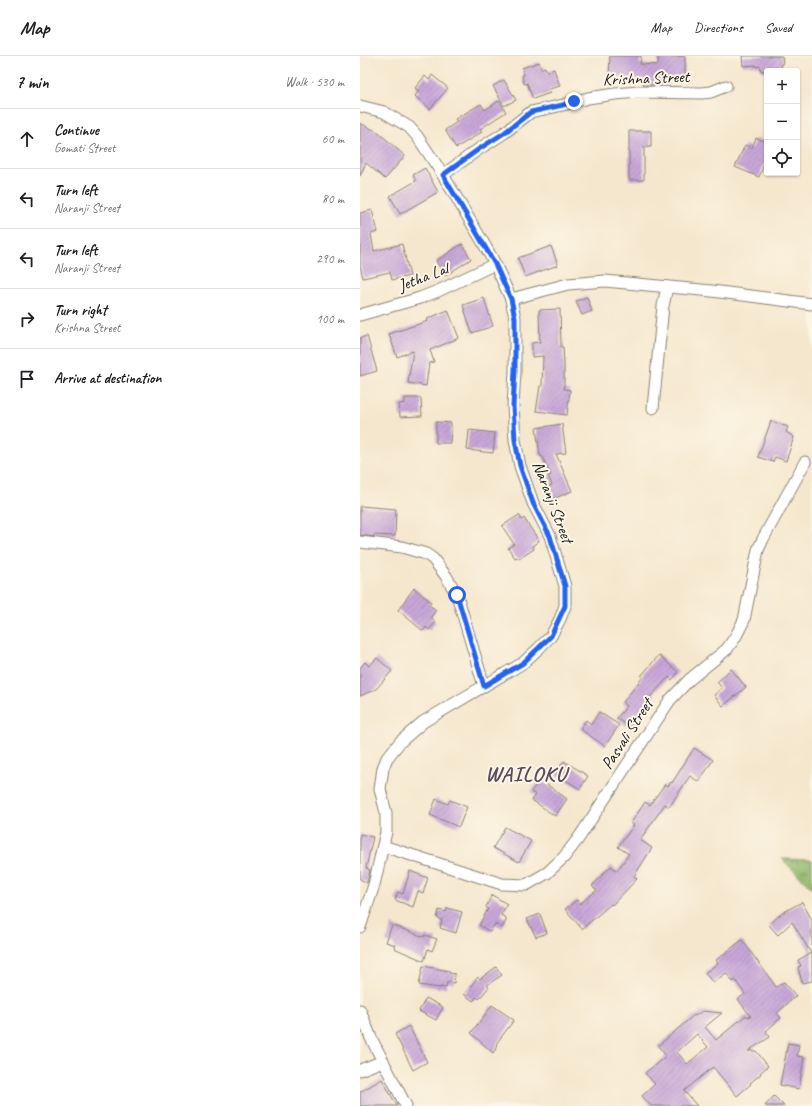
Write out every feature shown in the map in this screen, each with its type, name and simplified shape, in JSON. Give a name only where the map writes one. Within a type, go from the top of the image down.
[{"type":"street","name":"Krishna Street","points":[[443,175],[504,133],[531,112],[588,98],[615,94],[639,92],[702,93],[711,92],[726,86]]},
{"type":"street","name":"Naranji Street","points":[[360,106],[384,112],[409,127],[417,136],[443,175],[495,264],[511,299],[515,318],[515,371],[513,406],[515,440],[520,466],[533,503],[550,536],[565,586],[565,606],[551,636],[547,640],[523,663],[423,722],[400,742],[388,758],[383,768],[380,789],[386,813],[386,832],[374,885],[360,927]]},
{"type":"street","name":"Jetha Lal","points":[[360,315],[420,298],[495,264]]},
{"type":"street","points":[[511,299],[568,284],[605,281],[812,304]]},
{"type":"street","points":[[653,408],[663,306],[667,287]]},
{"type":"street","name":"Pasvali Street","points":[[383,846],[502,884],[526,885],[547,873],[564,858],[578,840],[670,700],[689,680],[727,649],[736,636],[744,620],[758,550],[805,462]]},
{"type":"street","points":[[360,542],[402,547],[426,554],[433,559],[446,576],[457,595],[484,686]]},
{"type":"street","points":[[360,1010],[371,1038],[406,1106]]},
{"type":"street","points":[[360,1070],[383,1061]]},
{"type":"green space","points":[[782,859],[812,860],[812,888]]},
{"type":"building","points":[[610,56],[641,56],[640,64],[658,65],[658,56],[685,56],[685,78],[661,78],[661,85],[643,85],[644,79],[609,77]]},
{"type":"building","points":[[742,56],[782,56],[783,64],[781,64],[782,68],[764,68],[764,71],[761,71],[760,66],[743,66]]},
{"type":"building","points":[[539,62],[541,69],[545,67],[547,72],[554,69],[560,86],[549,89],[550,93],[533,99],[527,83],[524,84],[522,68]]},
{"type":"building","points":[[432,75],[448,88],[430,109],[415,96],[419,91],[415,88],[425,76],[429,80]]},
{"type":"building","points":[[504,80],[516,100],[504,106],[493,86]]},
{"type":"building","points":[[499,101],[506,112],[480,129],[482,132],[456,148],[445,130],[457,122],[455,119],[481,104],[485,110]]},
{"type":"building","points":[[360,123],[380,133],[405,156],[385,179],[366,163],[360,176]]},
{"type":"building","points":[[629,131],[651,131],[651,147],[644,147],[644,180],[629,180]]},
{"type":"building","points":[[756,138],[764,141],[764,164],[759,177],[735,167],[745,145],[752,148]]},
{"type":"building","points":[[425,168],[438,192],[400,214],[390,196],[416,181],[413,175]]},
{"type":"building","points":[[372,210],[378,232],[371,234],[374,251],[402,244],[410,276],[392,280],[390,272],[363,278],[360,266],[360,213]]},
{"type":"building","points":[[462,244],[471,259],[445,276],[436,261]]},
{"type":"building","points":[[551,246],[558,265],[525,277],[518,258]]},
{"type":"building","points":[[587,297],[592,311],[582,315],[576,301]]},
{"type":"building","points":[[484,298],[493,326],[472,333],[463,305]]},
{"type":"building","points":[[560,309],[561,347],[563,347],[564,364],[564,389],[570,390],[567,415],[536,411],[540,386],[542,386],[543,356],[532,357],[532,343],[540,342],[539,310]]},
{"type":"building","points":[[448,310],[459,338],[430,350],[434,362],[429,363],[426,386],[408,383],[413,351],[397,357],[389,334],[428,321],[427,319]]},
{"type":"building","points":[[367,336],[377,371],[360,376],[360,338]]},
{"type":"building","points":[[405,398],[421,398],[422,416],[400,417],[399,404],[405,403]]},
{"type":"building","points":[[771,421],[788,427],[786,432],[794,437],[786,461],[775,457],[773,462],[758,457]]},
{"type":"building","points":[[436,422],[451,423],[450,443],[436,443]]},
{"type":"building","points":[[562,424],[566,453],[556,454],[572,491],[553,499],[547,487],[552,485],[548,476],[551,475],[542,456],[540,456],[536,428]]},
{"type":"building","points":[[469,430],[495,433],[493,453],[467,450]]},
{"type":"building","points":[[360,506],[396,509],[395,536],[374,535],[374,537],[360,535]]},
{"type":"building","points":[[519,515],[522,520],[524,518],[539,541],[532,546],[534,549],[519,559],[517,557],[515,558],[508,548],[514,544],[502,526]]},
{"type":"building","points":[[414,588],[431,602],[429,605],[436,610],[431,617],[436,622],[429,630],[426,627],[423,631],[398,610]]},
{"type":"building","points":[[659,655],[678,672],[672,680],[669,677],[650,697],[652,699],[629,728],[617,718],[627,706],[623,702],[643,677],[641,676]]},
{"type":"building","points":[[377,658],[392,671],[376,689],[360,696],[360,668],[365,662],[369,666]]},
{"type":"building","points":[[731,669],[746,687],[723,706],[714,695],[722,688],[717,682]]},
{"type":"building","points":[[599,712],[619,725],[605,746],[580,729],[586,720],[591,724]]},
{"type":"building","points":[[694,748],[713,760],[699,782],[690,776],[669,807],[665,804],[640,840],[652,848],[634,876],[637,879],[612,905],[611,904],[582,929],[565,909],[577,900],[580,904],[597,890],[592,886],[611,866],[617,871],[629,854],[618,847],[634,825],[631,823],[645,802],[650,805],[665,784],[668,786],[671,782],[672,783]]},
{"type":"building","points":[[564,761],[588,776],[580,789],[556,774]]},
{"type":"building","points":[[539,781],[542,781],[567,799],[555,816],[532,800],[536,795],[531,792]]},
{"type":"building","points":[[436,799],[448,804],[450,800],[467,807],[459,827],[430,815]]},
{"type":"building","points":[[505,827],[531,841],[519,862],[493,848]]},
{"type":"building","points":[[360,834],[373,837],[366,868],[370,870],[367,883],[360,879]]},
{"type":"building","points":[[410,871],[428,878],[423,893],[418,891],[413,907],[395,900],[398,892],[403,894]]},
{"type":"building","points":[[492,895],[507,904],[501,915],[506,918],[502,928],[495,924],[490,932],[479,925],[488,909],[486,907]]},
{"type":"building","points":[[802,902],[812,920],[812,981],[802,983],[798,967],[801,966],[798,960],[811,953],[792,922],[778,935],[769,925],[782,913]]},
{"type":"building","points":[[447,908],[462,912],[456,933],[440,928],[442,920],[437,918],[439,910],[446,912]]},
{"type":"building","points":[[540,914],[547,933],[536,937],[527,919]]},
{"type":"building","points":[[392,925],[424,937],[425,935],[437,939],[432,951],[428,949],[424,961],[394,948],[395,945],[386,942]]},
{"type":"building","points":[[742,940],[776,987],[784,982],[796,996],[777,1013],[781,1018],[766,1031],[770,1037],[748,1051],[756,1051],[768,1066],[737,1096],[713,1067],[684,1091],[697,1106],[651,1106],[642,1096],[655,1084],[645,1073],[666,1056],[658,1046],[694,1015],[695,1016],[702,1011],[722,1013],[705,1027],[716,1040],[745,1016],[751,1017],[738,999],[745,994],[735,980],[733,982],[726,973],[713,983],[705,973],[718,963],[716,960]],"holes":[[[697,1034],[708,1047],[687,1064],[677,1052]]]},
{"type":"building","points":[[423,966],[449,971],[449,973],[455,974],[454,983],[447,982],[446,988],[419,985]]},
{"type":"building","points":[[496,967],[502,975],[487,985],[489,987],[479,999],[477,997],[473,1001],[464,994],[478,977],[480,979]]},
{"type":"building","points":[[426,998],[443,1007],[436,1020],[419,1011]]},
{"type":"building","points":[[492,1005],[514,1020],[496,1044],[498,1046],[493,1053],[471,1033]]},
{"type":"building","points":[[409,1026],[427,1062],[413,1070],[395,1034]]},
{"type":"building","points":[[788,1043],[799,1045],[797,1056],[804,1057],[799,1089],[780,1085]]},
{"type":"building","points":[[382,1079],[397,1106],[360,1106],[360,1092]]},
{"type":"building","points":[[774,1096],[784,1106],[765,1106]]},
{"type":"district","name":"WAILOKU","points":[[526,774]]},
{"type":"route","points":[[457,595],[484,686],[523,663],[539,648],[551,636],[565,606],[565,586],[563,578],[550,536],[533,503],[520,466],[515,440],[513,406],[515,371],[515,318],[511,299],[495,264],[443,175],[504,133],[531,112],[574,101]]}]
